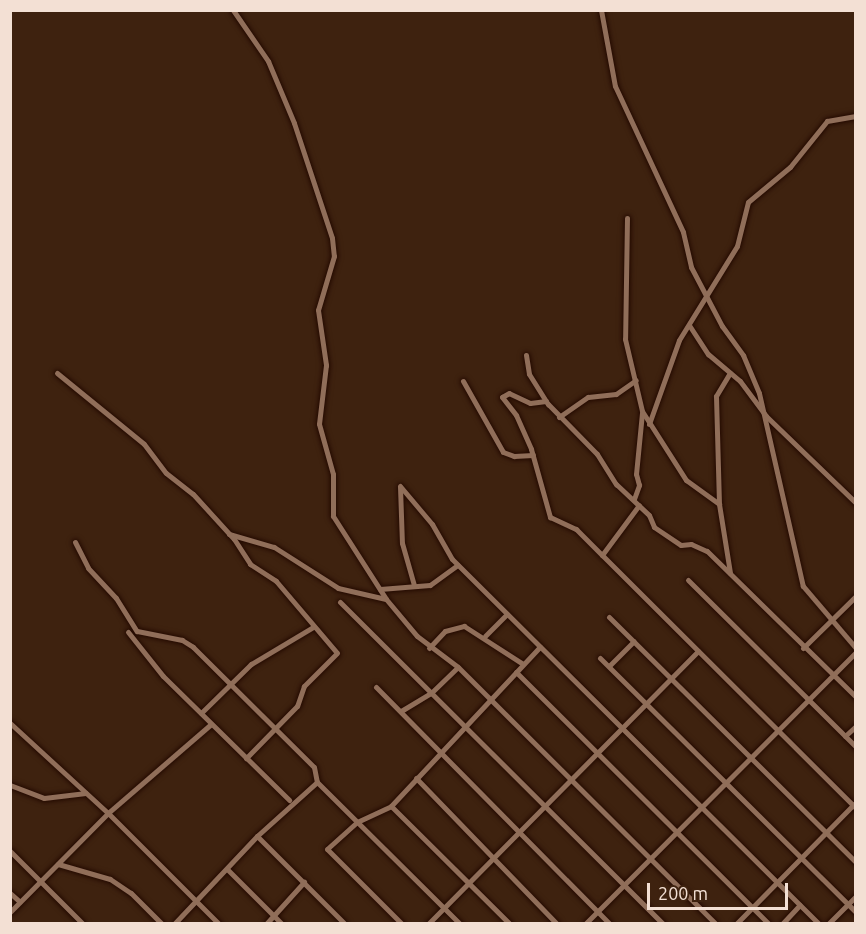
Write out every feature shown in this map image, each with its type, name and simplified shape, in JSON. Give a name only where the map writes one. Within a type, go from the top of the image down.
[{"type":"street","points":[[233,10],[268,61],[294,123],[332,238],[334,256],[318,302],[326,365],[320,429],[333,474],[333,516],[386,598],[429,648],[458,668],[716,924]]},
{"type":"street","points":[[585,924],[833,675],[855,650],[810,597],[801,579],[766,416],[743,355],[722,326],[708,294],[691,267],[679,223],[615,86],[601,10]]},
{"type":"street","points":[[650,424],[679,340],[737,246],[748,202],[790,167],[827,122],[855,116]]},
{"type":"street","points":[[627,218],[625,339],[642,411],[636,474],[639,485],[634,499]]},
{"type":"street","points":[[689,325],[708,354],[730,373],[766,416],[855,503]]},
{"type":"street","points":[[526,355],[529,374],[546,401],[597,454],[616,484],[634,499],[660,533],[681,545],[691,544],[707,551],[855,697]]},
{"type":"street","points":[[57,373],[144,444],[166,473],[193,494],[229,534],[250,564],[276,581],[312,627],[337,653],[304,686],[297,706],[246,758]]},
{"type":"street","points":[[730,373],[716,396],[719,504],[730,573]]},
{"type":"street","points":[[559,417],[588,396],[616,394],[636,380]]},
{"type":"street","points":[[463,381],[480,406],[484,425],[500,448],[514,456],[533,455]]},
{"type":"street","points":[[546,401],[530,403],[509,393],[502,397],[516,415],[533,455],[550,517],[576,529],[855,805],[736,924]]},
{"type":"street","points":[[642,411],[686,480],[719,504]]},
{"type":"street","points":[[414,585],[402,543],[400,486],[432,524],[458,565],[819,924]]},
{"type":"street","points":[[602,555],[639,505]]},
{"type":"street","points":[[229,534],[274,547],[338,588],[386,598]]},
{"type":"street","points":[[75,542],[88,568],[116,598],[137,631],[182,640],[315,767],[317,782],[460,924]]},
{"type":"street","points":[[380,589],[439,582],[458,565]]},
{"type":"street","points":[[688,580],[855,747]]},
{"type":"street","points":[[803,648],[855,596]]},
{"type":"street","points":[[340,602],[663,924]]},
{"type":"street","points":[[485,636],[507,614]]},
{"type":"street","points":[[609,617],[855,862]]},
{"type":"street","points":[[429,648],[445,631],[458,626],[485,636],[523,664]]},
{"type":"street","points":[[201,714],[251,664],[312,627]]},
{"type":"street","points":[[128,632],[163,676],[289,800]]},
{"type":"street","points":[[609,666],[634,641]]},
{"type":"street","points":[[402,924],[327,849],[357,822],[391,806],[540,647]]},
{"type":"street","points":[[428,924],[698,651]]},
{"type":"street","points":[[600,658],[855,912]]},
{"type":"street","points":[[401,711],[431,693],[458,668]]},
{"type":"street","points":[[516,672],[769,924]]},
{"type":"street","points":[[376,687],[520,830],[610,924]]},
{"type":"street","points":[[10,723],[108,813],[219,924]]},
{"type":"street","points":[[10,912],[108,813],[211,724]]},
{"type":"street","points":[[845,736],[855,726]]},
{"type":"street","points":[[416,778],[495,856],[557,924]]},
{"type":"street","points":[[174,924],[228,870],[257,836],[317,782]]},
{"type":"street","points":[[10,784],[44,798],[87,793]]},
{"type":"street","points":[[391,806],[510,924]]},
{"type":"street","points":[[257,836],[345,924]]},
{"type":"street","points":[[10,851],[83,924]]},
{"type":"street","points":[[58,864],[110,879],[130,893],[162,924]]},
{"type":"street","points":[[228,870],[282,924]]},
{"type":"street","points":[[266,924],[304,882]]},
{"type":"street","points":[[10,893],[20,902]]},
{"type":"street","points":[[828,924],[855,896]]},
{"type":"street","points":[[782,924],[800,905]]}]
